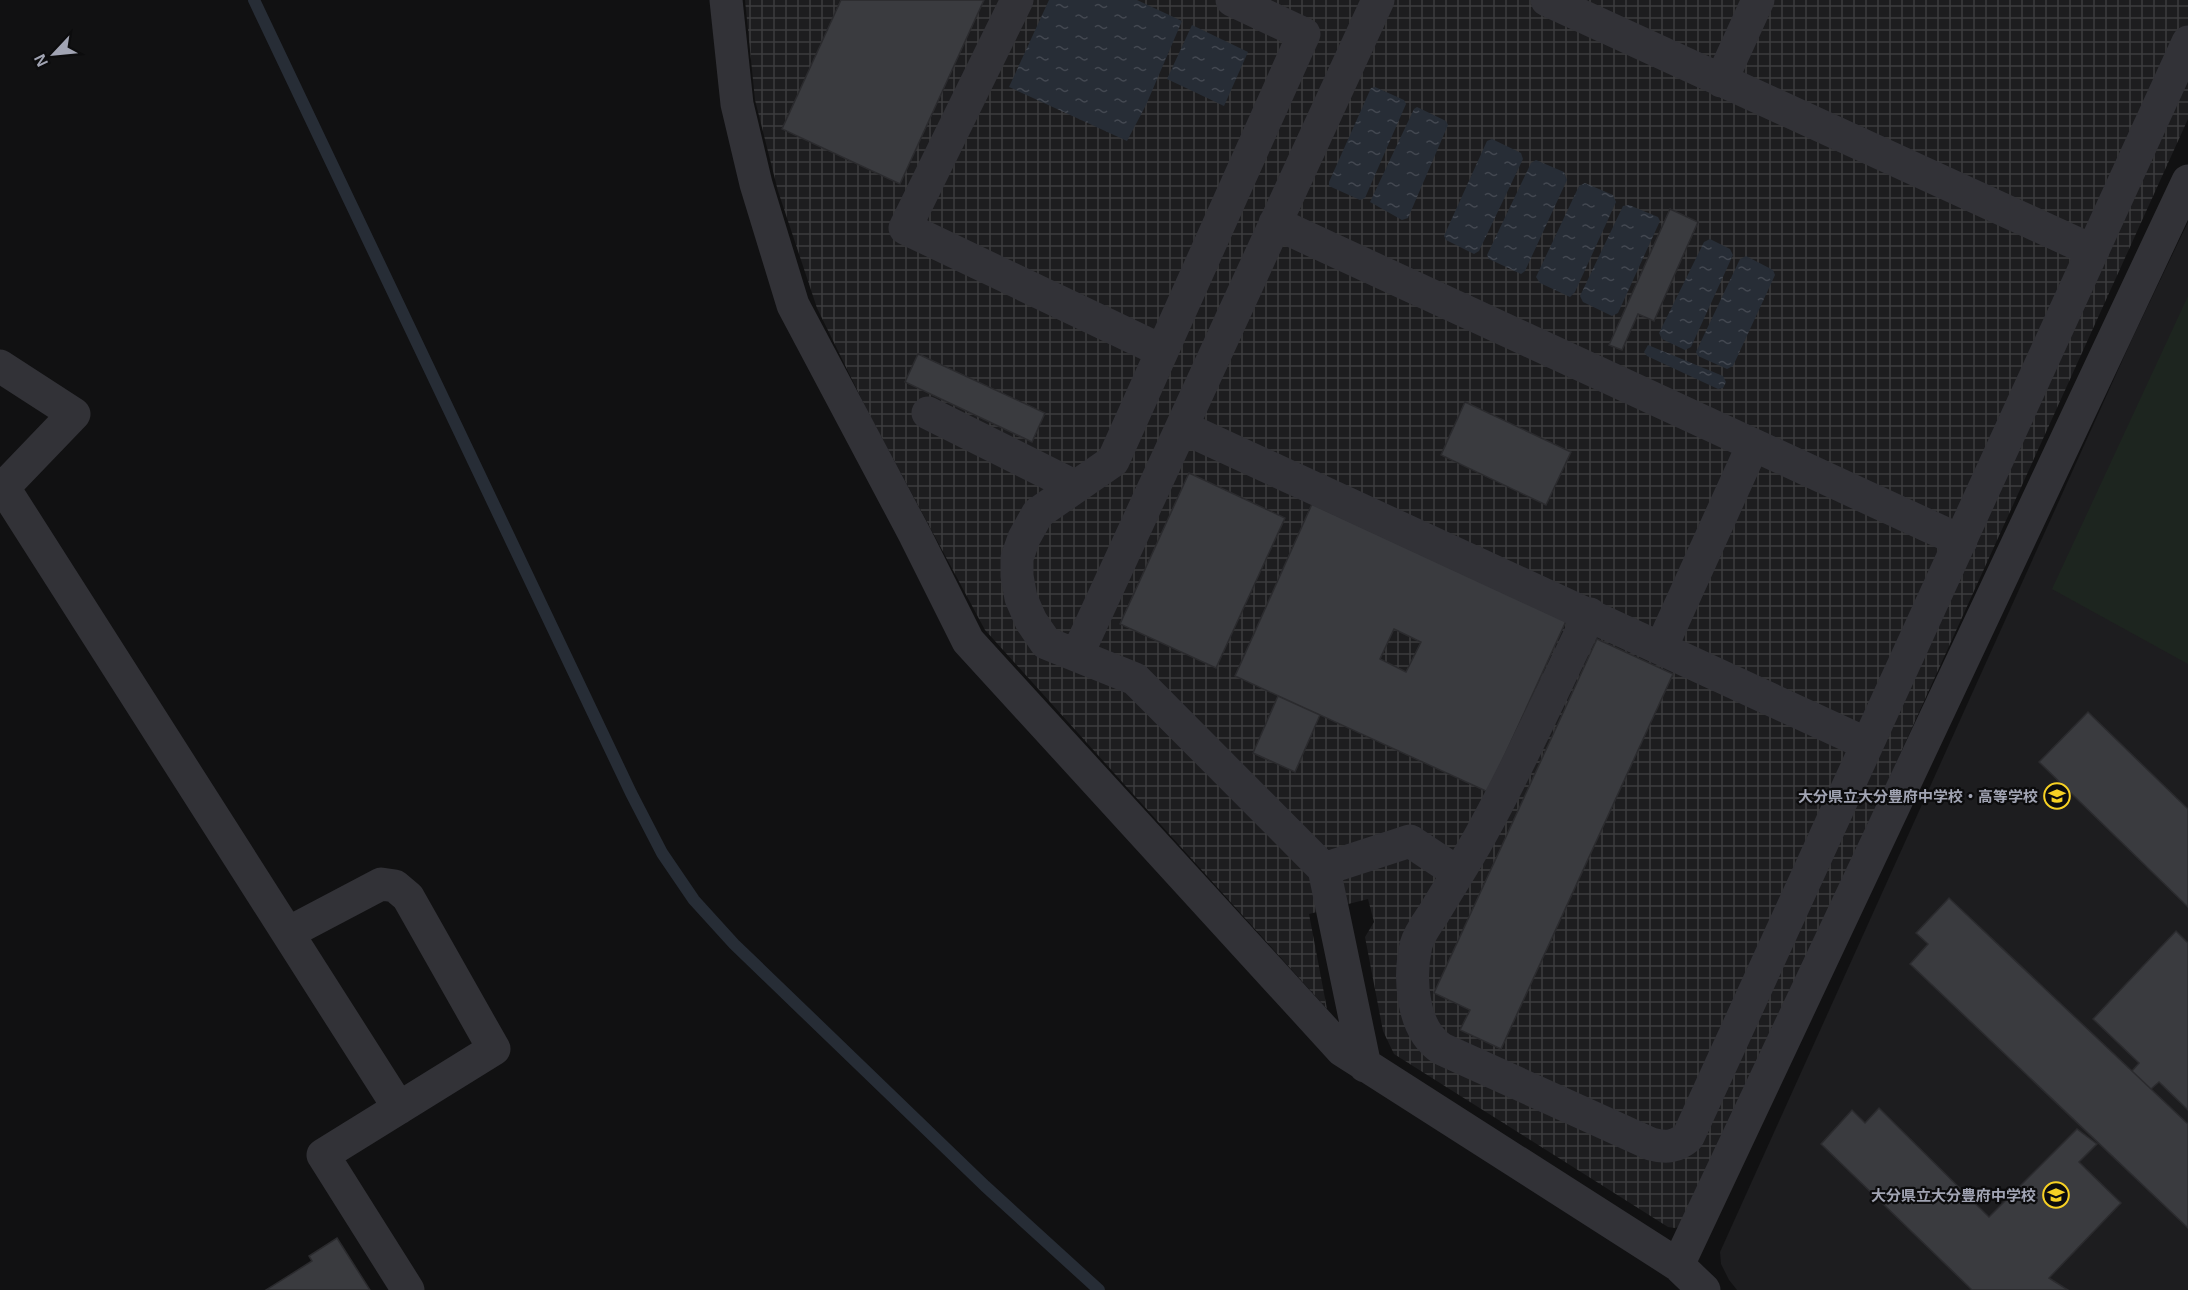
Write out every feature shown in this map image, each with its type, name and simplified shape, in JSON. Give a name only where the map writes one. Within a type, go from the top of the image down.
[{"type":"street","points":[[726,0],[737,104],[756,184],[794,305],[969,641],[1342,1050],[1678,1265],[1704,1290]]},
{"type":"street","points":[[1017,0],[905,228],[1162,351]]},
{"type":"street","points":[[1232,0],[1304,34],[1113,461],[1038,513],[1024,538],[1017,558],[1017,576],[1021,598],[1031,621],[1046,643],[1135,679],[1324,869],[1365,1066]]},
{"type":"street","points":[[1077,656],[1378,0]]},
{"type":"street","points":[[1548,0],[2093,251]]},
{"type":"street","points":[[1721,81],[1758,0]]},
{"type":"street","points":[[1590,614],[1485,827],[1416,942],[1413,968],[1414,989],[1421,1022],[1434,1044],[1651,1144],[1672,1147],[1688,1137],[2188,42]]},
{"type":"street","points":[[1678,1265],[2188,181]]},
{"type":"street","points":[[1275,223],[1961,541]]},
{"type":"street","points":[[0,366],[74,414],[2,489],[399,1108]]},
{"type":"street","points":[[928,413],[1074,486]]},
{"type":"street","points":[[1182,427],[1867,744]]},
{"type":"street","points":[[1661,648],[1753,445]]},
{"type":"street","points":[[1324,869],[1410,841],[1458,873]]},
{"type":"street","points":[[288,933],[381,884],[395,886],[408,897],[494,1049],[323,1155],[408,1290]]},
{"type":"shaded area","points":[[745,0],[2188,0],[2188,119],[1775,1030],[1681,1226],[1668,1227],[1394,1054],[1383,1031],[1365,937],[1374,922],[1368,899],[1309,914],[1327,1009],[985,630],[867,410],[817,308],[778,191],[755,100]]},
{"type":"shaded area","name":"大分県立大分豊府中学校・高等学校","points":[[2188,222],[2188,1290],[1737,1290],[1721,1264],[1720,1252],[2132,339]]},
{"type":"shaded area","points":[[2188,296],[2188,664],[2052,589]]},
{"type":"water","points":[[1049,0],[1137,0],[1182,21],[1146,105],[1127,141],[1009,87]]},
{"type":"water","points":[[1192,25],[1248,52],[1224,106],[1167,79]]},
{"type":"water","points":[[1375,87],[1404,100],[1406,104],[1365,198],[1360,200],[1329,186],[1329,182],[1371,88]]},
{"type":"water","points":[[1417,107],[1446,121],[1448,125],[1408,218],[1402,220],[1370,202],[1414,109]]},
{"type":"water","points":[[1492,139],[1521,153],[1523,159],[1479,251],[1474,254],[1446,240],[1444,236],[1487,141]]},
{"type":"water","points":[[1536,160],[1564,172],[1567,180],[1525,271],[1521,274],[1489,259],[1487,255],[1531,163]]},
{"type":"water","points":[[1585,183],[1613,195],[1616,202],[1575,292],[1570,297],[1540,283],[1536,277],[1579,186]]},
{"type":"water","points":[[1629,205],[1658,217],[1660,221],[1618,313],[1612,316],[1583,302],[1580,296],[1623,206]]},
{"type":"water","points":[[1710,239],[1730,249],[1733,255],[1691,347],[1685,350],[1662,339],[1659,333],[1704,242]]},
{"type":"water","points":[[1746,256],[1773,270],[1775,275],[1733,366],[1727,369],[1698,356],[1696,352],[1740,259]]},
{"type":"water","points":[[1648,345],[1723,376],[1726,382],[1723,388],[1718,389],[1647,356],[1644,352]]},
{"type":"building","points":[[841,0],[984,0],[900,184],[782,129]]},
{"type":"building","points":[[1670,209],[1698,222],[1654,321],[1638,314],[1622,350],[1609,345]]},
{"type":"building","points":[[918,354],[1045,413],[1032,442],[905,382]]},
{"type":"building","points":[[1465,402],[1571,452],[1546,505],[1441,455]]},
{"type":"building","points":[[1189,473],[1285,518],[1216,668],[1120,624]]},
{"type":"building","points":[[1312,504],[1566,621],[1488,792],[1235,676]],"holes":[[[1394,629],[1421,642],[1406,672],[1380,659]]]},
{"type":"building","points":[[1597,639],[1673,674],[1501,1049],[1460,1030],[1470,1010],[1434,993]]},
{"type":"building","points":[[1278,696],[1320,715],[1295,772],[1253,753]]},
{"type":"building","points":[[2088,712],[2188,809],[2188,907],[2039,762]]},
{"type":"building","points":[[1949,898],[2188,1124],[2188,1228],[1910,964],[1928,944],[1916,933]]},
{"type":"building","points":[[2176,931],[2188,943],[2188,1110],[2159,1082],[2151,1089],[2132,1071],[2139,1063],[2093,1019]]},
{"type":"building","points":[[1879,1108],[1989,1217],[2077,1129],[2097,1144],[2079,1162],[2121,1203],[2049,1278],[2068,1290],[1972,1290],[1821,1144],[1852,1110],[1865,1123]]},
{"type":"building","points":[[337,1238],[370,1290],[266,1290],[312,1261],[309,1256]]},
{"type":"waterway","points":[[254,0],[631,793],[662,853],[694,900],[734,944],[985,1186],[1099,1290]]},
{"type":"place","name":"大分県立大分豊府中学校・高等学校","points":[[2057,796]]},
{"type":"place","name":"大分県立大分豊府中学校","points":[[2056,1195]]}]
